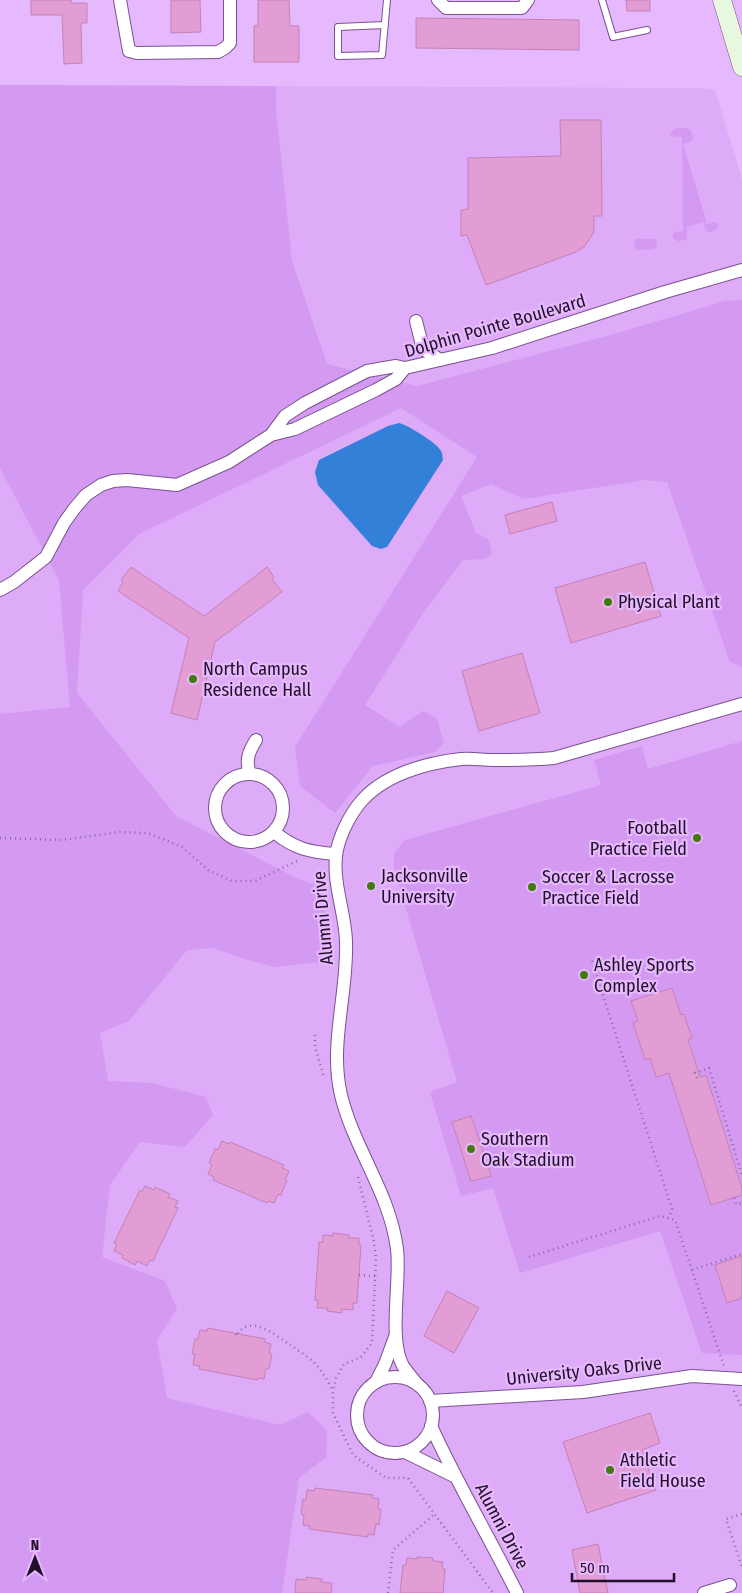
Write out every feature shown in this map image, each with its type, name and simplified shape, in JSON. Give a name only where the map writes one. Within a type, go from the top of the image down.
[{"type":"main road","points":[[722,0],[742,68]]},
{"type":"street","points":[[120,0],[129,50],[137,53],[218,52],[230,43],[230,0]]},
{"type":"street","points":[[438,0],[446,8],[522,8],[528,0]]},
{"type":"street","name":"Dolphin Pointe Boulevard","points":[[0,590],[14,582],[46,557],[64,522],[74,509],[86,495],[102,485],[112,481],[127,480],[176,485],[229,462],[271,435],[295,429],[376,390],[396,379],[405,368],[492,348],[656,295],[742,270]]},
{"type":"street","points":[[416,321],[422,349],[440,360]]},
{"type":"street","points":[[271,435],[285,416],[305,403],[367,370],[396,366],[405,368]]},
{"type":"street","name":"Alumni Drive","points":[[418,1385],[402,1364],[395,1337],[397,1249],[392,1225],[378,1184],[356,1137],[341,1094],[337,1047],[346,974],[346,940],[335,876],[336,854],[349,818],[371,791],[403,772],[461,759],[528,760],[554,758],[742,704]]},
{"type":"street","points":[[250,774],[247,766],[248,756],[256,740]]},
{"type":"street","points":[[250,774],[261,776],[271,782],[280,796],[283,812],[280,823],[274,832],[265,839],[254,842],[242,842],[227,835],[216,821],[215,799],[220,788],[228,780],[239,775],[250,774]]},
{"type":"street","points":[[274,832],[286,842],[302,850],[336,854]]},
{"type":"street","name":"Alumni Drive","points":[[376,1382],[395,1337]]},
{"type":"street","name":"University Oaks Drive","points":[[430,1401],[583,1392],[692,1376],[742,1379]]},
{"type":"street","points":[[398,1377],[418,1385],[430,1401],[433,1414],[426,1438],[418,1446],[405,1452],[393,1453],[381,1450],[370,1444],[360,1430],[357,1412],[360,1400],[366,1390],[376,1382],[387,1378],[398,1377]]},
{"type":"street","name":"Alumni Drive","points":[[431,1426],[454,1476],[480,1521],[517,1593]]},
{"type":"street","name":"Alumni Drive","points":[[405,1452],[454,1476]]},
{"type":"street","points":[[704,1593],[730,1586]]},
{"type":"lane","points":[[385,25],[338,27],[338,56],[382,55],[385,25],[387,0]]},
{"type":"lane","points":[[602,0],[612,37],[647,30]]},
{"type":"path","points":[[0,838],[61,840],[120,832],[148,834],[182,847],[208,870],[232,881],[255,881],[298,860],[302,850]]},
{"type":"path","points":[[592,961],[672,1209],[669,1218]]},
{"type":"path","points":[[315,1035],[315,1047],[326,1082]]},
{"type":"path","points":[[697,1078],[695,1073],[709,1068],[742,1175]]},
{"type":"path","points":[[357,1171],[376,1258],[372,1344],[361,1357],[344,1364],[336,1378],[333,1413],[353,1455],[386,1478],[408,1478],[493,1593]]},
{"type":"path","points":[[734,1198],[736,1204],[742,1203]]},
{"type":"path","points":[[529,1257],[660,1216],[675,1220],[728,1378],[742,1408]]},
{"type":"path","points":[[692,1270],[742,1254]]},
{"type":"path","points":[[359,1275],[376,1276]]},
{"type":"path","points":[[236,1334],[236,1336],[246,1326],[269,1330],[311,1360],[334,1391]]},
{"type":"path","points":[[388,1593],[393,1550],[435,1514]]},
{"type":"path","points":[[742,1514],[726,1519],[742,1567]]},
{"type":"shaded area","name":"Jacksonville University","points":[[0,85],[697,88],[715,90],[742,179],[742,1593],[0,1593]]},
{"type":"shaded area","points":[[0,85],[276,86],[276,109],[292,261],[327,364],[417,386],[618,333],[725,301],[742,300],[742,667],[730,662],[667,482],[644,480],[524,499],[491,484],[461,496],[476,533],[489,540],[492,553],[486,559],[463,560],[423,613],[365,705],[400,727],[423,711],[437,719],[444,743],[435,752],[373,766],[335,813],[300,786],[295,747],[477,457],[401,408],[139,534],[83,590],[77,693],[176,816],[298,879],[322,887],[331,961],[275,967],[244,959],[214,948],[187,950],[129,1021],[100,1033],[108,1081],[152,1083],[206,1097],[213,1115],[185,1147],[140,1142],[110,1185],[102,1257],[165,1281],[177,1309],[157,1340],[167,1398],[280,1425],[308,1412],[327,1430],[326,1457],[299,1478],[282,1593],[0,1593],[0,714],[70,707],[59,580],[0,468]]},
{"type":"shaded area","points":[[676,128],[687,128],[691,131],[692,141],[683,144],[707,224],[716,222],[718,225],[716,230],[710,232],[706,231],[703,222],[687,227],[687,239],[679,241],[675,240],[672,236],[674,232],[683,231],[682,137],[671,136],[670,133]]},
{"type":"shaded area","points":[[637,239],[655,239],[657,245],[654,249],[636,250],[634,241]]},
{"type":"shaded area","name":"Ashley Sports Complex","points":[[742,741],[742,1355],[702,1353],[660,1231],[520,1273],[493,1188],[461,1196],[430,1092],[457,1082],[394,868],[394,853],[405,840],[601,785],[594,760],[642,746],[648,769]]},
{"type":"water","points":[[399,423],[434,444],[442,452],[443,460],[387,547],[381,549],[372,546],[318,485],[315,472],[319,460],[388,426]]},
{"type":"building","points":[[31,0],[71,0],[71,3],[87,3],[87,23],[81,23],[82,63],[64,64],[62,15],[31,15]]},
{"type":"building","points":[[171,0],[200,0],[201,32],[171,33]]},
{"type":"building","points":[[258,0],[289,0],[290,26],[299,26],[299,62],[254,62],[254,26],[258,26]]},
{"type":"building","points":[[626,0],[650,0],[650,11],[627,11]]},
{"type":"building","points":[[416,18],[579,20],[579,50],[416,48]]},
{"type":"building","points":[[560,120],[601,120],[602,216],[594,216],[594,232],[585,246],[576,252],[486,285],[467,235],[461,236],[461,210],[468,209],[468,158],[561,156]]},
{"type":"building","points":[[552,502],[557,521],[510,534],[505,515]]},
{"type":"building","name":"Physical Plant","points":[[645,562],[661,616],[571,643],[555,588]]},
{"type":"building","name":"North Campus Residence Hall","points":[[131,567],[204,616],[267,567],[274,577],[272,579],[282,592],[215,642],[197,720],[171,713],[189,638],[118,591],[123,582],[121,580]]},
{"type":"building","points":[[522,653],[540,713],[479,731],[462,671]]},
{"type":"building","points":[[672,988],[681,1015],[684,1014],[692,1038],[688,1040],[700,1077],[706,1075],[742,1188],[742,1195],[711,1205],[669,1073],[656,1077],[650,1058],[645,1060],[633,1023],[638,1021],[631,1001]]},
{"type":"building","name":"Southern Oak Stadium","points":[[471,1116],[491,1176],[471,1181],[452,1122]]},
{"type":"building","points":[[222,1141],[229,1144],[230,1142],[284,1165],[282,1168],[289,1171],[285,1180],[287,1180],[281,1195],[278,1194],[274,1203],[268,1201],[267,1203],[213,1180],[214,1177],[208,1174],[212,1165],[209,1163],[215,1149],[218,1150]]},
{"type":"building","points":[[145,1186],[154,1190],[155,1187],[170,1194],[168,1197],[178,1201],[175,1207],[178,1208],[153,1261],[150,1260],[147,1266],[137,1261],[135,1265],[122,1258],[123,1255],[114,1251],[117,1244],[114,1243],[140,1190],[142,1192]]},
{"type":"building","points":[[333,1233],[349,1235],[349,1238],[359,1238],[359,1245],[361,1245],[357,1303],[353,1303],[353,1310],[342,1309],[342,1313],[327,1311],[327,1308],[317,1308],[318,1300],[315,1300],[319,1242],[323,1242],[323,1235],[333,1236]]},
{"type":"building","points":[[742,1256],[742,1298],[727,1303],[715,1265]]},
{"type":"building","points":[[447,1291],[479,1308],[454,1353],[424,1336]]},
{"type":"building","points":[[208,1328],[265,1339],[264,1342],[271,1344],[269,1353],[272,1354],[269,1369],[266,1369],[264,1379],[258,1378],[257,1380],[199,1369],[200,1366],[193,1365],[195,1354],[192,1354],[195,1339],[198,1339],[200,1330],[207,1331]]},
{"type":"building","name":"Athletic Field House","points":[[650,1413],[660,1443],[642,1450],[656,1490],[587,1513],[563,1442]]},
{"type":"building","points":[[315,1488],[373,1495],[372,1498],[379,1499],[378,1509],[381,1509],[379,1525],[376,1524],[374,1535],[368,1534],[368,1537],[309,1529],[310,1526],[303,1525],[304,1515],[301,1514],[303,1499],[306,1500],[307,1490],[314,1491]]},
{"type":"building","points":[[598,1544],[608,1593],[580,1593],[572,1550]]},
{"type":"building","points":[[417,1557],[433,1558],[433,1561],[443,1562],[442,1568],[445,1569],[443,1593],[400,1593],[403,1565],[406,1565],[407,1558],[417,1559]]},
{"type":"building","points":[[306,1577],[322,1579],[321,1582],[332,1583],[331,1593],[295,1593],[296,1579],[306,1580]]},
{"type":"place","name":"Physical Plant","points":[[608,602]]},
{"type":"place","name":"North Campus Residence Hall","points":[[193,679]]},
{"type":"place","name":"Football Practice Field","points":[[697,838]]},
{"type":"place","name":"Jacksonville University","points":[[371,886]]},
{"type":"place","name":"Soccer & Lacrosse Practice Field","points":[[532,887]]},
{"type":"place","name":"Ashley Sports Complex","points":[[584,975]]},
{"type":"place","name":"Southern Oak Stadium","points":[[471,1149]]},
{"type":"place","name":"Athletic Field House","points":[[610,1470]]}]
